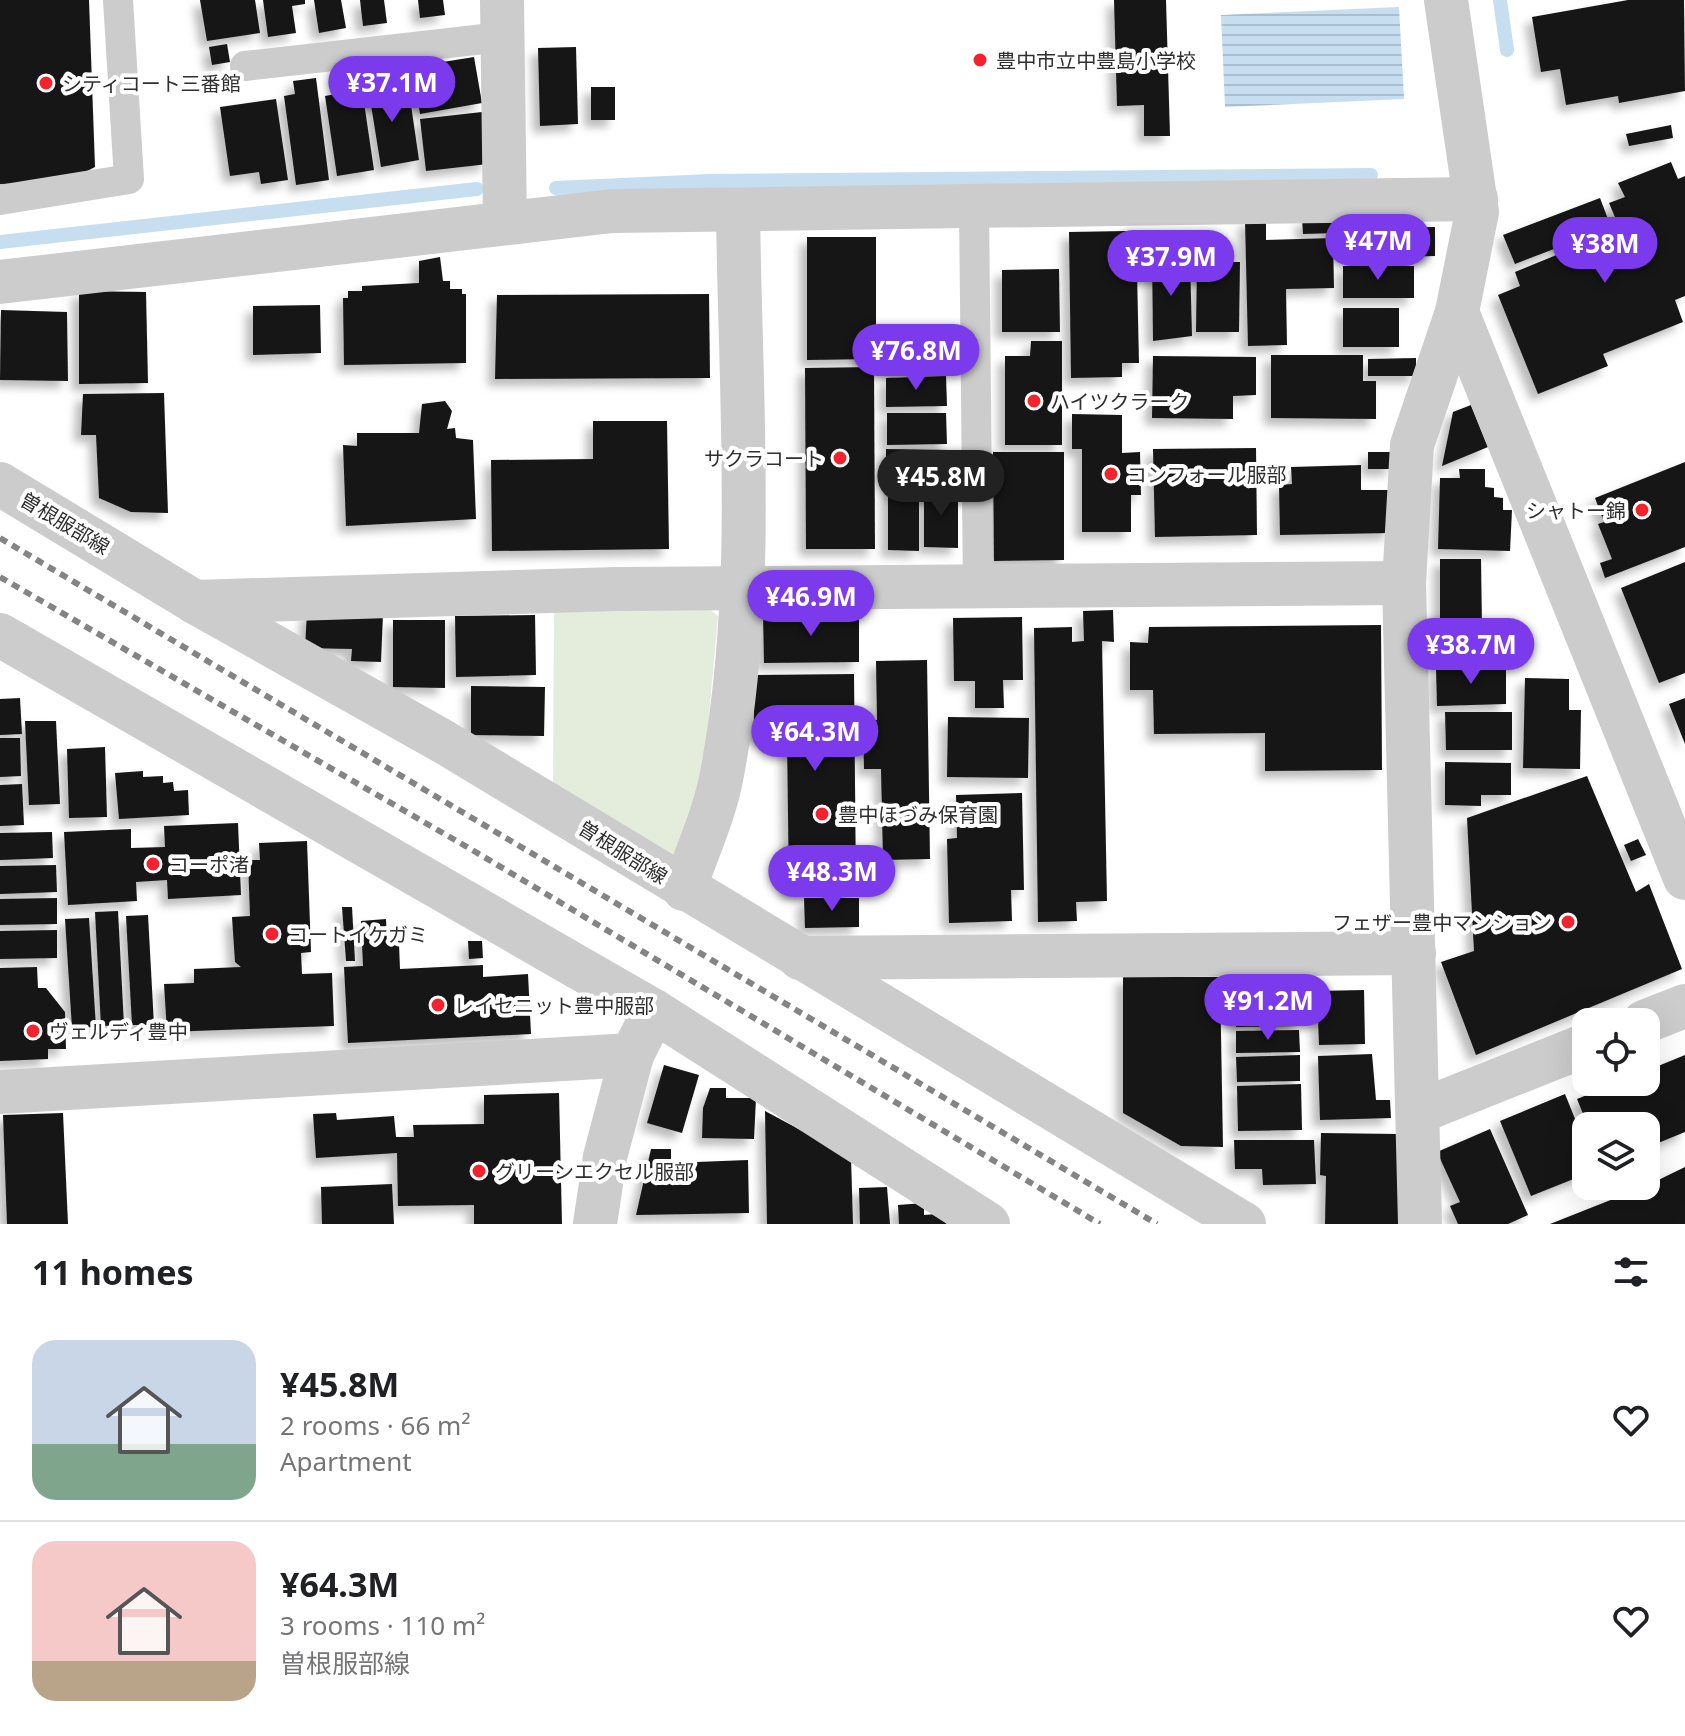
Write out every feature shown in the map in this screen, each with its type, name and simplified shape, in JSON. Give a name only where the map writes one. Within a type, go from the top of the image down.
[{"type":"street","points":[[1420,1224],[1404,583],[1412,445],[1457,312],[1477,224],[1476,199],[1446,0]]},
{"type":"street","points":[[502,18],[505,223]]},
{"type":"street","points":[[0,282],[612,211],[1476,199]]},
{"type":"street","points":[[684,889],[721,777],[737,669],[743,591],[738,210]]},
{"type":"street","points":[[1457,312],[1685,878]]},
{"type":"street","name":"曽根服部線","points":[[0,484],[195,602],[444,742],[1244,1224]]},
{"type":"street","points":[[195,602],[617,589],[743,591],[1404,583]]},
{"type":"street","points":[[0,635],[654,1011],[988,1224]]},
{"type":"street","points":[[800,958],[1414,953]]},
{"type":"street","points":[[1660,1016],[1685,1006]]},
{"type":"street","points":[[595,1224],[605,1157],[632,1055],[654,1011]]},
{"type":"street","points":[[1418,1112],[1572,1051]]},
{"type":"street","points":[[0,1092],[632,1055]]},
{"type":"lane","points":[[0,200],[129,179],[118,0]]},
{"type":"lane","points":[[245,66],[502,18]]},
{"type":"lane","points":[[974,207],[978,588]]},
{"type":"green space","points":[[554,606],[706,606],[718,616],[706,748],[688,842],[673,854],[553,783]]},
{"type":"water","points":[[1399,7],[1404,99],[1225,107],[1221,15]]},
{"type":"building","name":"シティコート三番館","points":[[0,0],[89,0],[95,167],[65,182],[0,184]]},
{"type":"building","points":[[200,0],[255,0],[260,33],[207,41]]},
{"type":"building","points":[[263,0],[305,0],[305,4],[292,6],[296,33],[268,37]]},
{"type":"building","points":[[314,0],[341,0],[346,28],[319,33]]},
{"type":"building","points":[[360,0],[384,0],[387,23],[363,26]]},
{"type":"building","points":[[418,0],[443,0],[445,15],[420,18]]},
{"type":"building","points":[[1114,0],[1166,0],[1170,136],[1144,136],[1144,105],[1117,106]]},
{"type":"building","points":[[1628,0],[1684,0],[1685,91],[1619,103],[1618,96],[1566,105],[1560,69],[1541,72],[1532,17]]},
{"type":"building","points":[[227,44],[230,62],[212,65],[209,47]]},
{"type":"building","points":[[576,47],[578,124],[540,126],[538,48]]},
{"type":"building","points":[[474,57],[482,103],[420,114],[412,67]]},
{"type":"building","points":[[390,76],[394,101],[410,98],[419,160],[381,167],[367,80]]},
{"type":"building","points":[[316,78],[329,180],[296,185],[284,96],[295,94],[293,81]]},
{"type":"building","points":[[591,87],[615,87],[615,120],[591,120]]},
{"type":"building","points":[[362,89],[374,170],[337,176],[325,96]]},
{"type":"building","points":[[276,99],[288,180],[261,184],[259,172],[230,176],[220,107]]},
{"type":"building","points":[[482,112],[488,164],[426,171],[420,119]]},
{"type":"building","points":[[1671,125],[1673,138],[1629,146],[1626,134]]},
{"type":"building","points":[[1671,162],[1678,179],[1685,176],[1685,296],[1675,300],[1683,322],[1603,354],[1608,366],[1538,394],[1498,295],[1520,286],[1515,272],[1620,229],[1609,203],[1625,197],[1618,183]]},
{"type":"building","points":[[1600,198],[1611,227],[1515,264],[1503,235]]},
{"type":"building","points":[[1302,219],[1337,219],[1337,233],[1303,234]]},
{"type":"building","points":[[1245,220],[1266,220],[1266,240],[1333,238],[1334,288],[1286,289],[1287,345],[1248,346]]},
{"type":"building","points":[[1435,227],[1435,256],[1367,258],[1367,228]]},
{"type":"building","points":[[1126,231],[1127,272],[1137,272],[1139,363],[1122,363],[1122,377],[1071,378],[1069,232]]},
{"type":"building","points":[[807,237],[876,237],[876,359],[807,360]]},
{"type":"building","points":[[1152,251],[1162,251],[1162,260],[1190,259],[1192,336],[1153,341]]},
{"type":"building","points":[[440,257],[443,281],[450,281],[450,289],[462,289],[462,294],[466,294],[466,363],[344,365],[343,298],[348,298],[348,291],[362,291],[362,286],[419,283],[419,261]]},
{"type":"building","points":[[1197,262],[1240,262],[1239,332],[1196,332]]},
{"type":"building","points":[[1343,266],[1414,266],[1414,298],[1343,298]]},
{"type":"building","points":[[1059,269],[1060,332],[1002,332],[1002,270]]},
{"type":"building","points":[[79,291],[146,292],[148,383],[79,384]]},
{"type":"building","points":[[709,294],[710,378],[495,379],[497,295]]},
{"type":"building","points":[[320,305],[321,353],[253,355],[253,306]]},
{"type":"building","points":[[1343,308],[1399,308],[1399,347],[1343,347]]},
{"type":"building","points":[[1,310],[67,312],[68,381],[0,380]]},
{"type":"building","points":[[890,339],[948,340],[948,372],[890,371]]},
{"type":"building","name":"ハイツクラーク","points":[[1031,341],[1062,341],[1062,445],[1005,445],[1005,356],[1030,356]]},
{"type":"building","points":[[1271,355],[1363,355],[1363,381],[1376,381],[1376,419],[1271,418]]},
{"type":"building","points":[[1153,356],[1256,357],[1256,395],[1233,396],[1233,419],[1152,418]]},
{"type":"building","points":[[1416,358],[1416,376],[1368,376],[1368,359]]},
{"type":"building","name":"サクラコート","points":[[874,367],[875,549],[806,549],[805,368]]},
{"type":"building","points":[[946,376],[947,406],[886,407],[886,378]]},
{"type":"building","points":[[164,393],[168,513],[131,512],[99,498],[96,435],[81,435],[83,394]]},
{"type":"building","points":[[445,401],[452,411],[447,429],[455,428],[456,438],[473,440],[476,519],[346,526],[343,445],[357,446],[357,433],[419,433],[422,404]]},
{"type":"building","points":[[1471,405],[1488,447],[1442,466],[1453,412]]},
{"type":"building","points":[[887,413],[946,413],[947,444],[887,445]]},
{"type":"building","name":"コンフォール服部","points":[[1072,414],[1122,415],[1122,453],[1140,452],[1141,495],[1131,495],[1131,532],[1082,532],[1082,449],[1072,449]]},
{"type":"building","points":[[593,421],[667,421],[669,549],[492,551],[491,460],[593,459]]},
{"type":"building","points":[[1256,448],[1257,535],[1155,537],[1153,449]]},
{"type":"building","points":[[886,449],[950,450],[950,481],[886,480]]},
{"type":"building","points":[[993,452],[1064,452],[1064,560],[994,561]]},
{"type":"building","points":[[1368,452],[1392,452],[1393,469],[1368,469]]},
{"type":"building","name":"シャトー錦","points":[[1685,462],[1685,547],[1605,578],[1600,563],[1612,559],[1598,524],[1604,522],[1595,498]]},
{"type":"building","points":[[1361,465],[1361,490],[1390,490],[1391,533],[1280,535],[1279,485],[1292,484],[1291,467]]},
{"type":"building","points":[[1459,469],[1485,469],[1485,487],[1494,488],[1494,497],[1503,498],[1503,510],[1512,510],[1510,551],[1438,549],[1440,478],[1460,478]]},
{"type":"building","points":[[888,487],[919,487],[919,551],[888,550]]},
{"type":"building","points":[[924,488],[958,488],[958,548],[924,547]]},
{"type":"building","points":[[1440,559],[1481,559],[1482,628],[1440,629]]},
{"type":"building","points":[[1685,562],[1685,673],[1659,683],[1621,588]]},
{"type":"building","points":[[1113,610],[1114,642],[1102,641],[1107,901],[1076,902],[1077,921],[1038,922],[1034,628],[1072,627],[1072,642],[1084,641],[1083,611]]},
{"type":"building","points":[[307,612],[383,614],[381,662],[351,661],[352,649],[305,648]]},
{"type":"building","points":[[859,612],[859,662],[764,663],[763,614]]},
{"type":"building","points":[[535,615],[536,675],[456,677],[455,616]]},
{"type":"building","points":[[1022,617],[1023,680],[1003,680],[1004,708],[975,708],[975,681],[954,681],[953,618]]},
{"type":"building","points":[[393,620],[445,620],[445,688],[393,687]]},
{"type":"building","points":[[1381,625],[1382,770],[1265,771],[1265,733],[1154,734],[1153,690],[1130,690],[1130,642],[1148,643],[1149,627]]},
{"type":"building","points":[[927,660],[930,859],[883,860],[881,769],[864,769],[863,720],[877,720],[876,661]]},
{"type":"building","points":[[1506,666],[1506,704],[1437,706],[1436,668]]},
{"type":"building","name":"豊中ほづみ保育園","points":[[854,674],[856,891],[789,892],[787,737],[754,737],[754,675]]},
{"type":"building","points":[[1525,678],[1569,679],[1569,710],[1581,710],[1580,769],[1523,768]]},
{"type":"building","points":[[471,686],[545,687],[544,736],[471,735]]},
{"type":"building","points":[[20,698],[22,734],[0,735],[0,699]]},
{"type":"building","points":[[1685,698],[1685,744],[1669,704]]},
{"type":"building","points":[[1445,712],[1512,712],[1512,750],[1446,750]]},
{"type":"building","points":[[948,717],[1029,718],[1028,778],[947,777]]},
{"type":"building","points":[[25,721],[56,721],[60,804],[29,805]]},
{"type":"building","points":[[0,738],[20,738],[21,776],[0,777]]},
{"type":"building","points":[[105,747],[107,817],[69,818],[67,749]]},
{"type":"building","points":[[1445,762],[1511,763],[1511,795],[1481,795],[1481,806],[1445,805]]},
{"type":"building","points":[[143,771],[143,777],[163,776],[163,783],[173,782],[174,791],[188,790],[189,815],[119,819],[115,773]]},
{"type":"building","name":"フェザー豊中マンション","points":[[1587,776],[1636,892],[1649,884],[1682,969],[1589,1008],[1572,1008],[1572,1015],[1476,1055],[1441,962],[1474,951],[1467,818]]},
{"type":"building","points":[[22,784],[24,825],[0,826],[0,785]]},
{"type":"building","points":[[1022,793],[1024,890],[1011,890],[1012,921],[949,923],[947,839],[957,838],[956,795]]},
{"type":"building","name":"コーポ渚","points":[[238,823],[241,895],[168,899],[167,880],[136,882],[137,901],[68,905],[64,832],[131,829],[131,848],[165,847],[164,826]]},
{"type":"building","points":[[52,832],[53,858],[0,860],[0,833]]},
{"type":"building","points":[[1638,839],[1646,855],[1631,861],[1624,845]]},
{"type":"building","name":"コートイケガミ","points":[[307,841],[311,952],[301,953],[302,974],[332,973],[334,1026],[167,1032],[164,984],[194,983],[194,969],[241,967],[235,962],[232,917],[250,916],[248,860],[260,860],[259,843]]},
{"type":"building","points":[[56,865],[57,892],[0,894],[0,866]]},
{"type":"building","points":[[57,898],[57,924],[0,925],[0,899]]},
{"type":"building","points":[[804,898],[859,898],[859,927],[805,928]]},
{"type":"building","points":[[342,907],[352,907],[355,961],[346,961]]},
{"type":"building","points":[[118,911],[124,1025],[101,1026],[95,912]]},
{"type":"building","points":[[148,915],[154,1025],[132,1025],[126,916]]},
{"type":"building","points":[[89,918],[96,1027],[72,1028],[65,919]]},
{"type":"building","name":"レイセニット豊中服部","points":[[386,919],[387,945],[399,944],[400,969],[483,965],[483,977],[528,974],[531,1034],[348,1043],[344,967],[363,966],[361,921]]},
{"type":"building","points":[[57,930],[57,958],[0,959],[0,931]]},
{"type":"building","points":[[468,941],[482,941],[483,958],[469,959]]},
{"type":"building","name":"ヴェルディ豊中","points":[[37,967],[38,988],[46,988],[65,1012],[66,1049],[48,1049],[48,1059],[0,1061],[0,968]]},
{"type":"building","points":[[1299,974],[1299,999],[1235,1000],[1235,975]]},
{"type":"building","points":[[1123,977],[1220,977],[1223,1147],[1181,1146],[1123,1113]]},
{"type":"building","points":[[1364,990],[1365,1044],[1319,1045],[1317,991]]},
{"type":"building","points":[[1235,1002],[1299,1002],[1300,1026],[1236,1027]]},
{"type":"building","points":[[1299,1030],[1300,1052],[1236,1053],[1236,1031]]},
{"type":"building","points":[[1372,1054],[1376,1100],[1390,1100],[1391,1118],[1320,1120],[1318,1056]]},
{"type":"building","points":[[1300,1055],[1300,1081],[1237,1082],[1236,1057]]},
{"type":"building","points":[[1685,1055],[1685,1132],[1660,1142],[1660,1112],[1582,1112],[1577,1099],[1584,1096],[1660,1096],[1660,1065]]},
{"type":"building","points":[[664,1065],[699,1075],[682,1133],[647,1123]]},
{"type":"building","points":[[1301,1084],[1302,1130],[1238,1131],[1237,1086]]},
{"type":"building","points":[[710,1088],[726,1088],[726,1098],[756,1098],[754,1139],[702,1138],[703,1108]]},
{"type":"building","name":"グリーンエクセル服部","points":[[559,1093],[562,1224],[474,1224],[474,1205],[398,1206],[397,1153],[316,1158],[313,1114],[336,1113],[337,1120],[394,1116],[396,1137],[414,1137],[413,1125],[484,1124],[484,1095]]},
{"type":"building","points":[[1565,1094],[1572,1112],[1572,1180],[1531,1196],[1500,1121]]},
{"type":"building","points":[[765,1111],[851,1157],[853,1224],[767,1224]]},
{"type":"building","points":[[63,1113],[68,1224],[7,1224],[3,1115]]},
{"type":"building","points":[[1490,1129],[1528,1215],[1508,1224],[1458,1224],[1450,1206],[1460,1202],[1437,1152]]},
{"type":"building","points":[[1321,1133],[1398,1134],[1399,1224],[1325,1224],[1326,1176],[1320,1175]]},
{"type":"building","points":[[1234,1140],[1314,1140],[1316,1184],[1263,1185],[1262,1169],[1235,1169]]},
{"type":"building","points":[[651,1149],[671,1149],[671,1163],[748,1160],[749,1213],[636,1215]]},
{"type":"building","points":[[1685,1167],[1685,1224],[1550,1224],[1611,1200],[1660,1200],[1660,1179]]},
{"type":"building","points":[[392,1184],[394,1224],[322,1224],[321,1187]]},
{"type":"building","points":[[887,1187],[890,1224],[860,1224],[859,1188]]},
{"type":"building","points":[[924,1203],[924,1215],[936,1214],[947,1224],[899,1224],[898,1205]]},
{"type":"waterway","points":[[1500,0],[1507,50]]},
{"type":"waterway","points":[[556,188],[710,181],[1371,175]]},
{"type":"waterway","points":[[0,242],[477,189]]},
{"type":"railway","points":[[0,538],[1157,1224]]},
{"type":"railway","points":[[0,577],[474,851],[1100,1224]]},
{"type":"place","name":"豊中市立中豊島小学校","points":[[980,60]]},
{"type":"place","name":"シティコート三番館","points":[[46,83]]},
{"type":"place","name":"ハイツクラーク","points":[[1034,401]]},
{"type":"place","name":"サクラコート","points":[[840,458]]},
{"type":"place","name":"コンフォール服部","points":[[1111,474]]},
{"type":"place","name":"シャトー錦","points":[[1642,510]]},
{"type":"place","name":"豊中ほづみ保育園","points":[[822,814]]},
{"type":"place","name":"コーポ渚","points":[[153,864]]},
{"type":"place","name":"フェザー豊中マンション","points":[[1568,922]]},
{"type":"place","name":"コートイケガミ","points":[[272,934]]},
{"type":"place","name":"レイセニット豊中服部","points":[[438,1005]]},
{"type":"place","name":"ヴェルディ豊中","points":[[33,1031]]},
{"type":"place","name":"グリーンエクセル服部","points":[[479,1171]]}]
